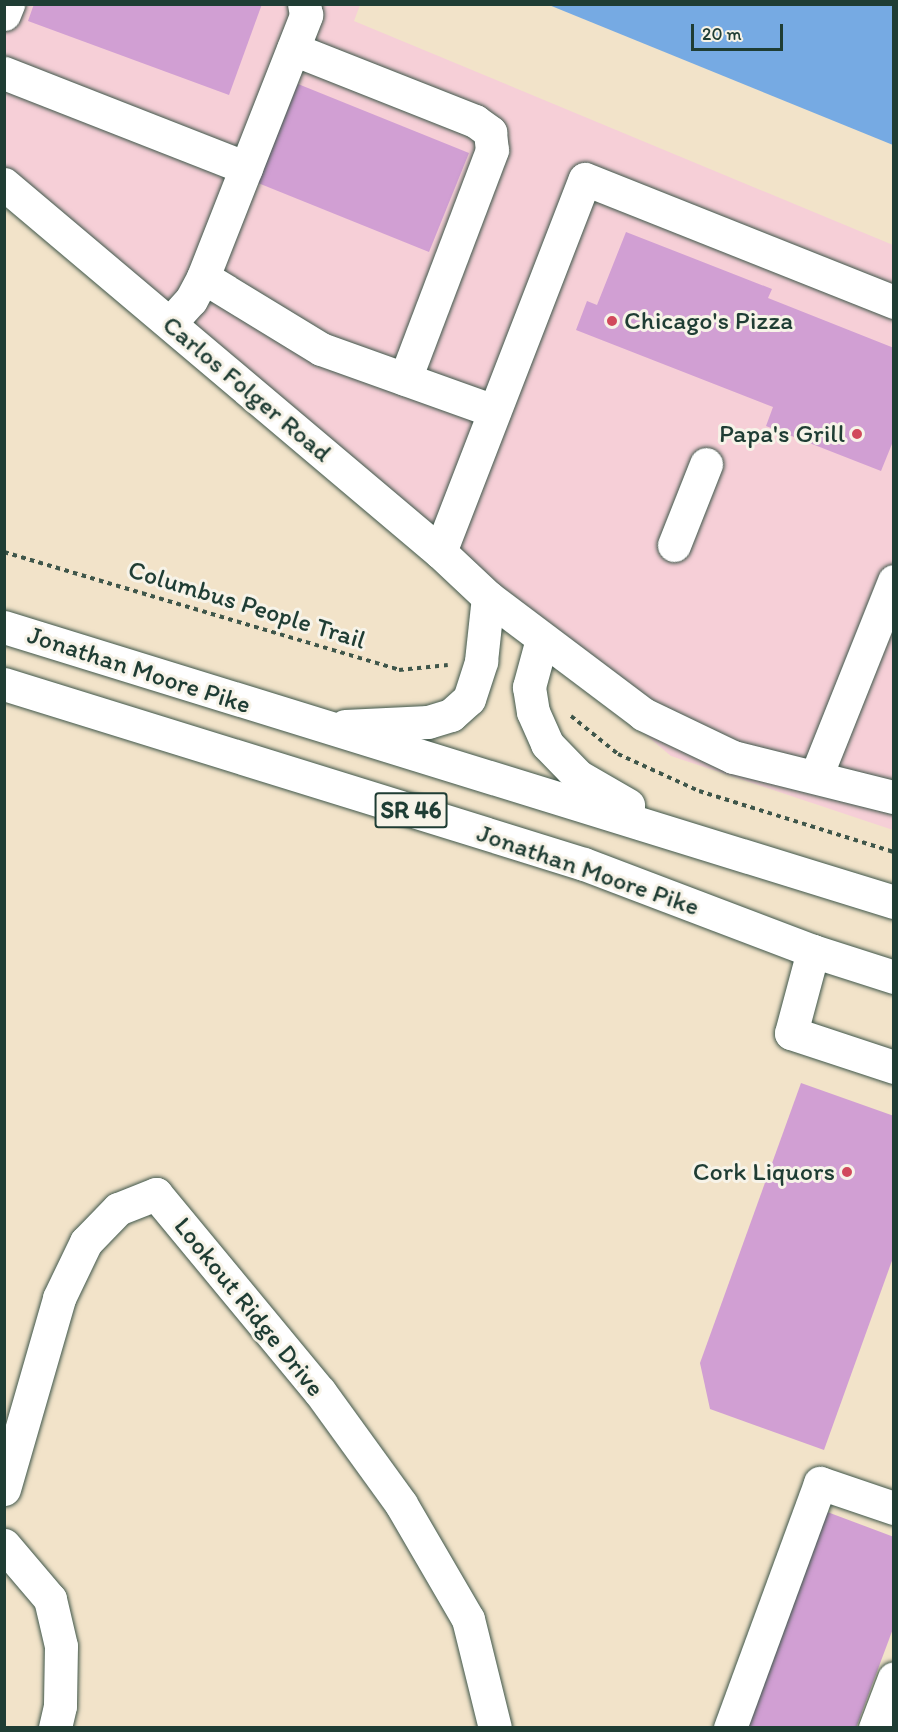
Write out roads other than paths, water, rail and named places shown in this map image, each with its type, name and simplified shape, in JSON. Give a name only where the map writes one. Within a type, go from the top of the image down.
[{"type":"main road","points":[[4,14],[8,4]]},
{"type":"main road","points":[[170,323],[191,300],[204,277],[306,15],[304,4]]},
{"type":"main road","points":[[293,49],[475,121],[490,132],[492,150],[405,379]]},
{"type":"main road","points":[[4,73],[246,168]]},
{"type":"main road","points":[[440,552],[585,178],[894,302]]},
{"type":"main road","name":"Carlos Folger Road","points":[[4,184],[440,552],[488,597],[643,714],[733,757],[894,797]]},
{"type":"main road","points":[[204,277],[321,349],[495,411]]},
{"type":"main road","points":[[674,545],[706,464]]},
{"type":"main road","points":[[816,776],[894,581]]},
{"type":"main road","points":[[321,728],[428,722],[451,715],[469,699],[481,661],[488,597]]},
{"type":"main road","name":"Jonathan Moore Pike","points":[[4,627],[321,728],[674,832],[894,902]]},
{"type":"main road","points":[[542,639],[530,687],[533,712],[547,744],[579,776],[674,832]]},
{"type":"main road","name":"Jonathan Moore Pike","points":[[4,684],[584,864],[813,951],[894,977]]},
{"type":"main road","points":[[813,951],[791,1033],[894,1067]]},
{"type":"main road","name":"Lookout Ridge Drive","points":[[4,1489],[59,1298],[86,1242],[118,1209],[156,1194],[320,1392],[401,1504],[468,1619],[495,1728]]},
{"type":"main road","points":[[730,1728],[820,1483],[894,1508]]},
{"type":"main road","points":[[4,1545],[50,1599],[61,1646],[60,1706],[55,1728]]},
{"type":"main road","points":[[875,1728],[894,1678]]},
{"type":"water","points":[[549,5],[893,5],[893,145]]},
{"type":"place","name":"Chicago's Pizza","points":[[612,321]]},
{"type":"place","name":"Papa's Grill","points":[[857,434]]},
{"type":"place","name":"Cork Liquors","points":[[847,1172]]}]
